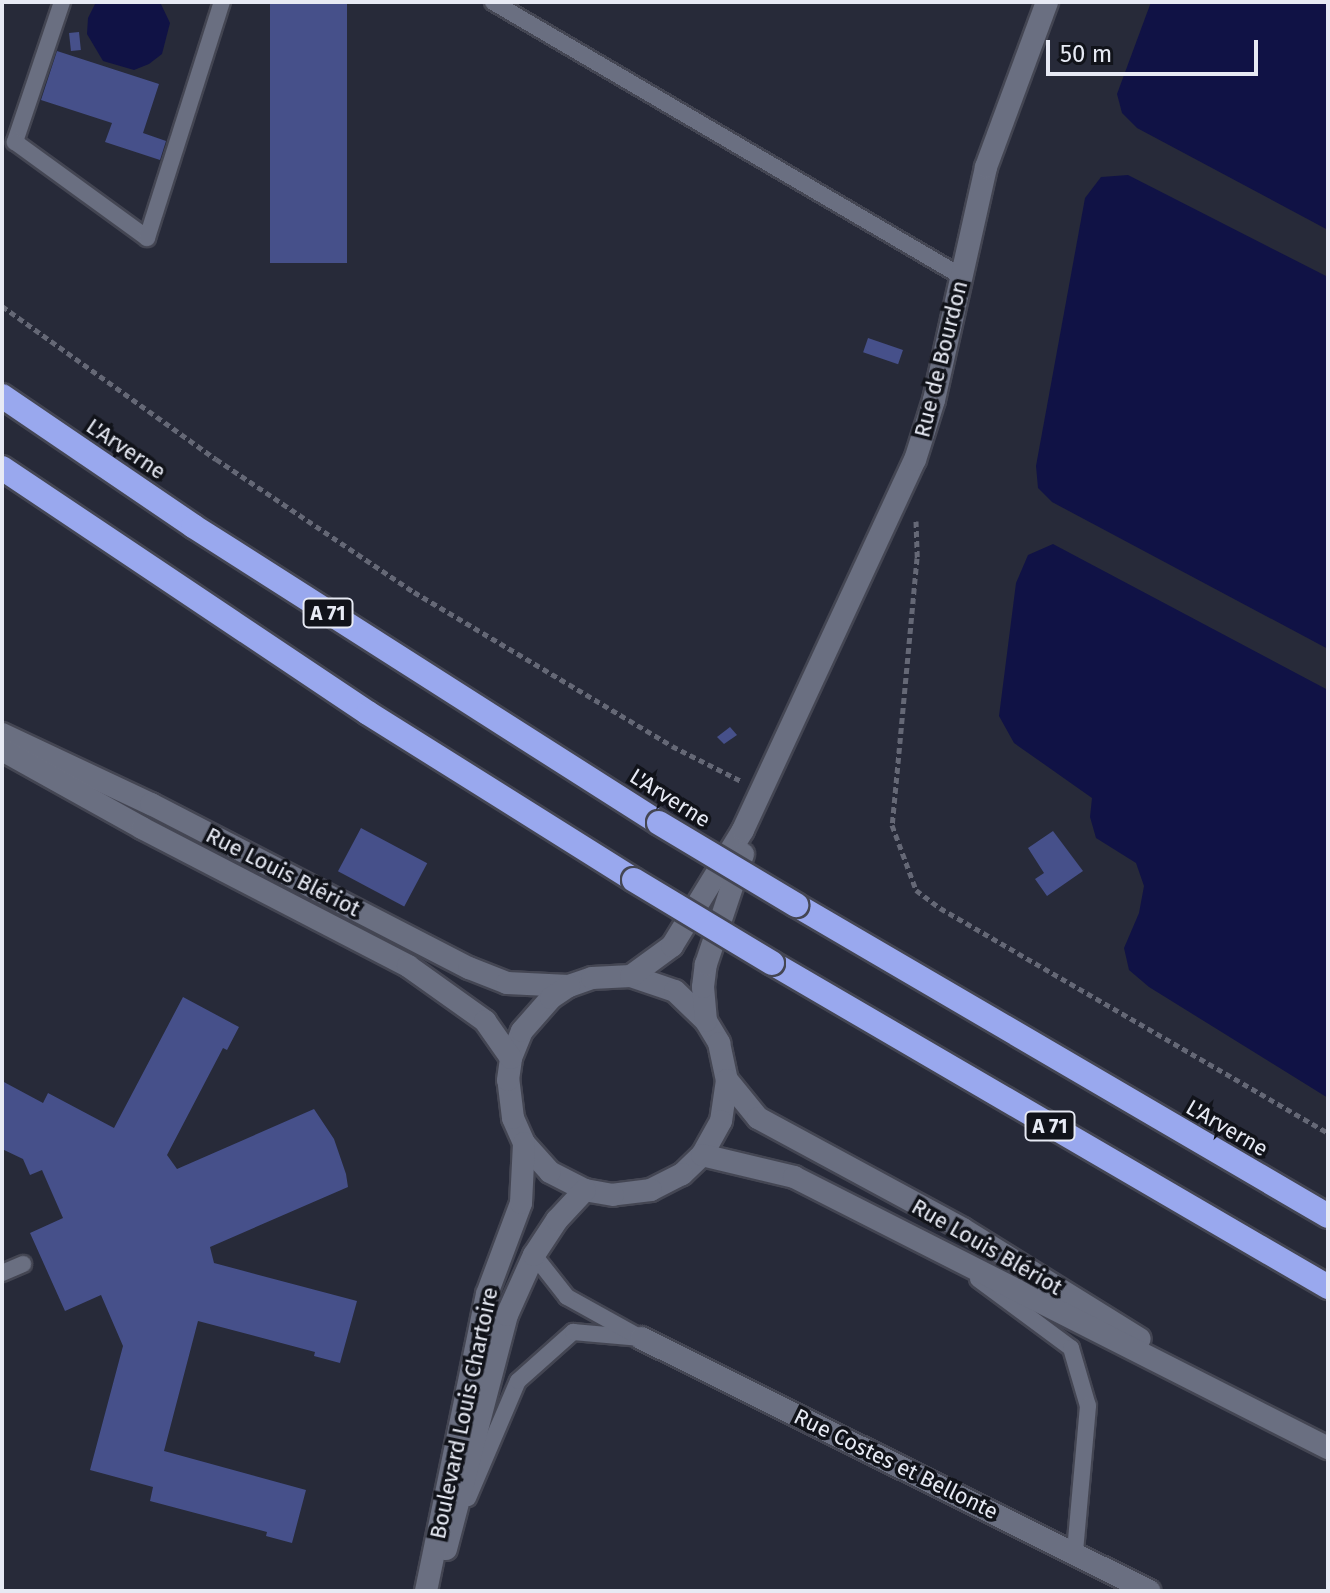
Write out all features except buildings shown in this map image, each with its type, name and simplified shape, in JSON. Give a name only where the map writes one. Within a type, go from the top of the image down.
[{"type":"highway","name":"L'Arverne","points":[[2,396],[206,535],[659,823],[1328,1216]]},
{"type":"highway","name":"A 71","points":[[2,468],[368,713],[634,880],[1328,1287]]},
{"type":"main road","name":"Rue de Bourdon","points":[[706,1021],[703,987],[706,964],[764,792],[915,460],[934,400],[986,167],[1047,2]]},
{"type":"main road","name":"Rue Louis Blériot","points":[[2,734],[151,804],[469,968],[507,983],[569,986]]},
{"type":"main road","name":"Rue Louis Blériot","points":[[2,750],[408,966],[485,1021],[511,1058]]},
{"type":"main road","name":"Rue de Bourdon","points":[[631,976],[672,946],[764,792]]},
{"type":"main road","points":[[631,976],[675,991],[706,1021],[719,1043],[727,1080],[721,1121],[702,1155],[682,1174],[651,1190],[613,1195],[585,1190],[550,1172],[524,1143],[513,1118],[508,1080],[511,1058],[522,1031],[551,998],[569,986],[592,978],[631,976]]},
{"type":"main road","name":"Rue Louis Blériot","points":[[727,1080],[758,1118],[963,1229],[1254,1409]]},
{"type":"main road","name":"Boulevard Louis Chartoire","points":[[427,1591],[487,1294],[521,1203],[524,1143]]},
{"type":"main road","name":"Rue Louis Blériot","points":[[702,1155],[794,1177],[1328,1448]]},
{"type":"main road","name":"Boulevard Louis Chartoire","points":[[427,1591],[451,1536],[507,1315],[534,1255],[557,1220],[585,1190]]},
{"type":"main road","name":"Rue Costes et Bellonte","points":[[641,1338],[1149,1591]]},
{"type":"lane","points":[[62,2],[15,142],[147,238],[222,2]]},
{"type":"lane","points":[[493,2],[961,276]]},
{"type":"lane","points":[[534,1255],[567,1297],[641,1338]]},
{"type":"lane","points":[[951,1259],[1071,1348],[1088,1406],[1075,1552]]},
{"type":"lane","points":[[2,1273],[23,1264]]},
{"type":"lane","points":[[451,1536],[518,1381],[573,1332],[641,1338]]},
{"type":"path","points":[[2,306],[216,459],[414,592],[672,746],[764,792]]},
{"type":"path","points":[[916,516],[917,558],[892,825],[916,890],[940,908],[1328,1133]]},
{"type":"shaded area","points":[[96,2],[160,2],[170,23],[162,54],[134,70],[103,61],[87,34],[88,18]]},
{"type":"shaded area","points":[[1151,2],[1328,2],[1328,230],[1137,128],[1122,113],[1117,94]]},
{"type":"shaded area","points":[[1128,175],[1328,277],[1328,649],[1052,502],[1038,488],[1036,466],[1085,198],[1101,177]]},
{"type":"shaded area","points":[[1053,544],[1328,690],[1328,1098],[1149,987],[1129,970],[1124,948],[1139,913],[1144,886],[1136,863],[1096,838],[1090,817],[1092,798],[1014,743],[999,716],[1016,583],[1028,555]]}]
